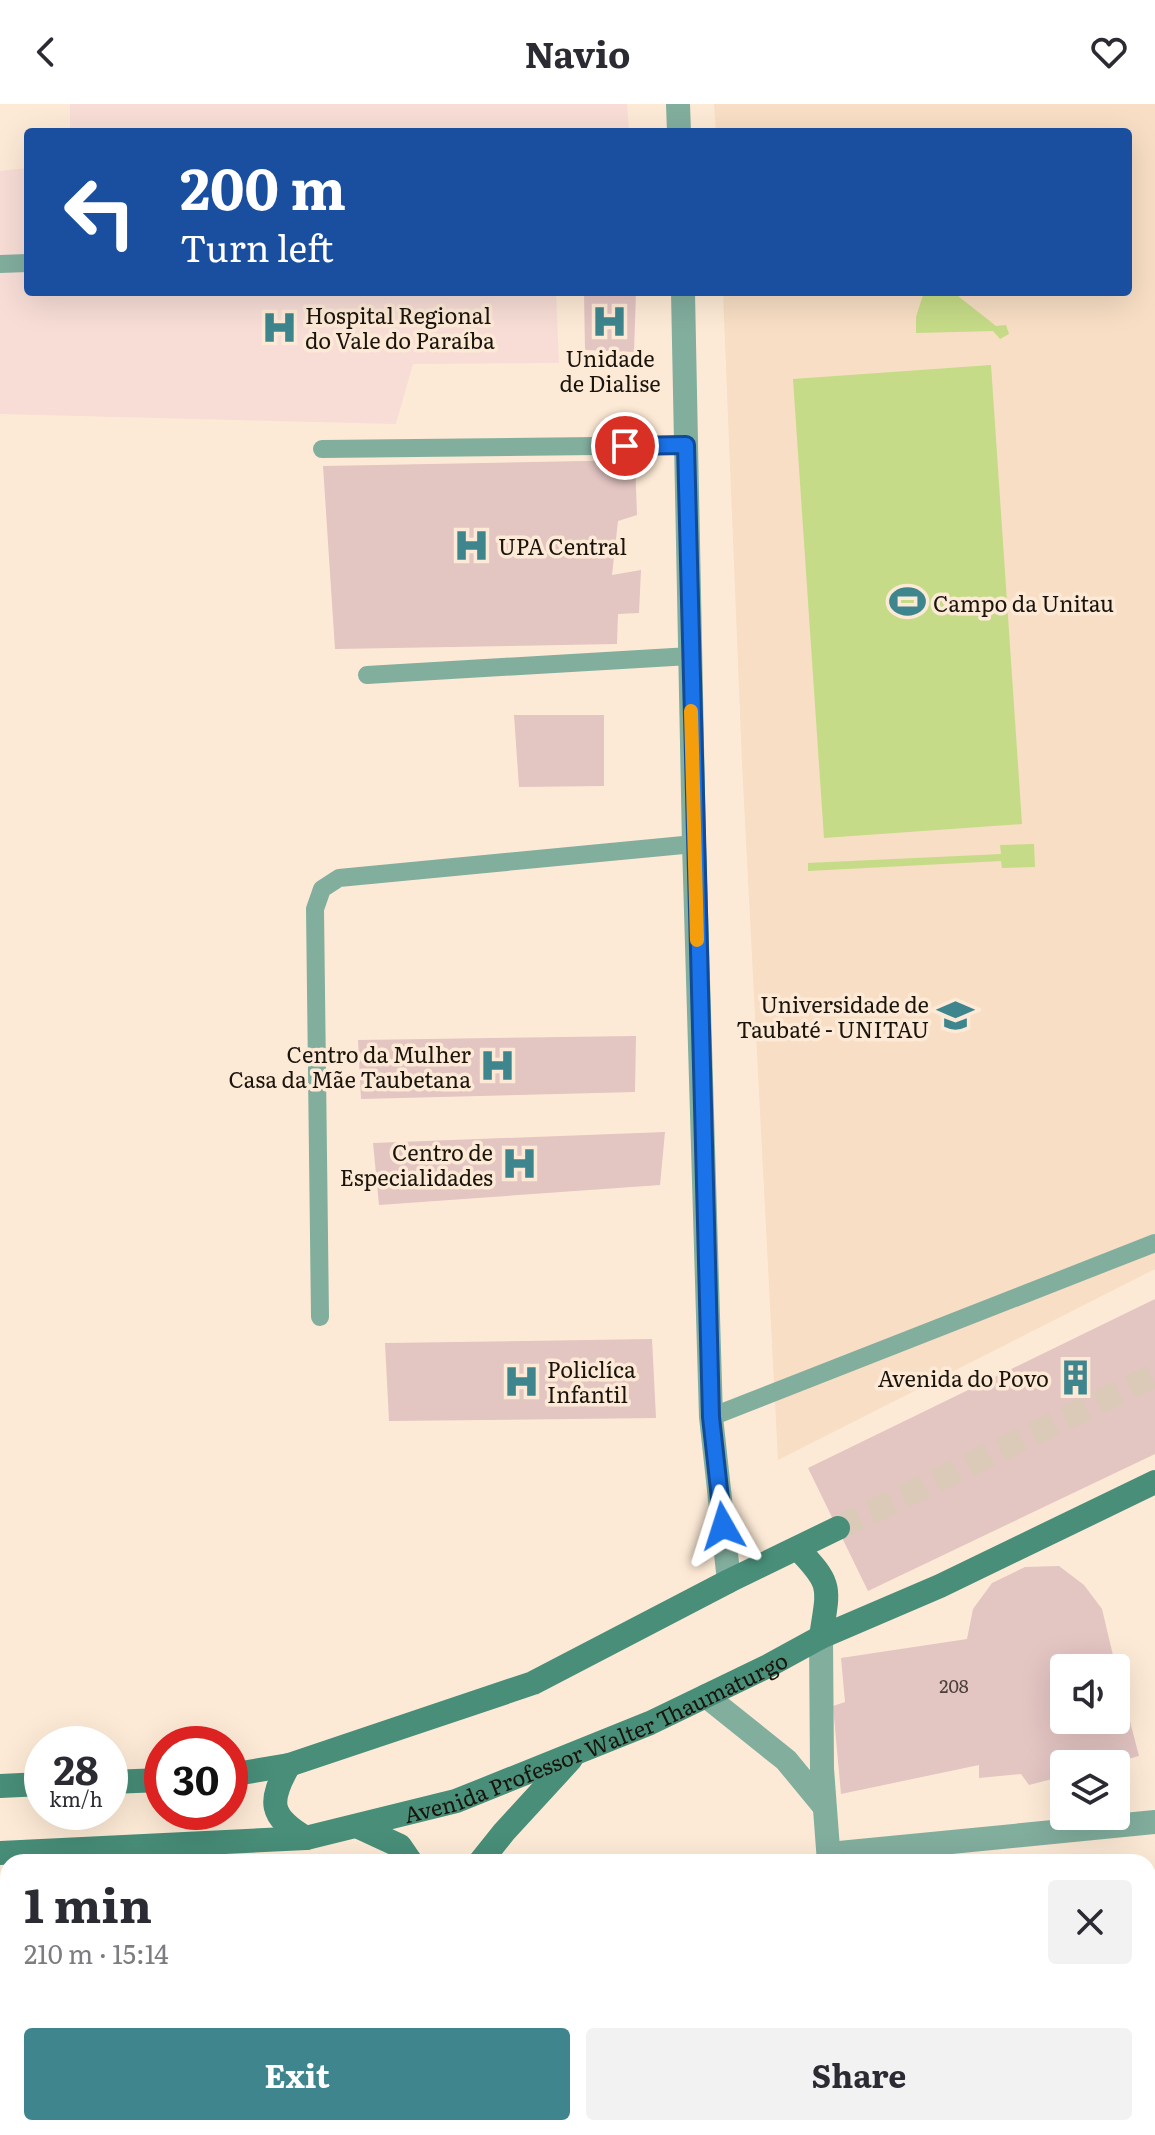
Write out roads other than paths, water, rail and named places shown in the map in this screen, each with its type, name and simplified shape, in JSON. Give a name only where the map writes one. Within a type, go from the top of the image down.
[{"type":"main road","name":"Avenida Professor Walter Thaumaturgo","points":[[0,1853],[306,1838],[456,1801],[650,1723],[821,1637],[940,1586],[1155,1482]]},
{"type":"main road","points":[[248,1772],[289,1765],[533,1683],[838,1528]]},
{"type":"main road","points":[[798,1549],[824,1578],[827,1590],[821,1637]]},
{"type":"main road","points":[[486,1854],[577,1752]]},
{"type":"main road","points":[[289,1765],[278,1785],[274,1805],[285,1826],[306,1838]]},
{"type":"main road","points":[[0,1786],[24,1785]]},
{"type":"main road","points":[[359,1827],[400,1846],[406,1854]]},
{"type":"street","points":[[678,104],[679,128]]},
{"type":"street","points":[[683,296],[694,844],[711,1417],[729,1581]]},
{"type":"street","points":[[821,1637],[824,1806],[829,1854]]},
{"type":"street","points":[[706,1696],[786,1760],[824,1806]]},
{"type":"street","points":[[865,1854],[1155,1822]]},
{"type":"lane","points":[[0,264],[24,263]]},
{"type":"lane","points":[[322,449],[686,445]]},
{"type":"lane","points":[[367,675],[690,656]]},
{"type":"lane","points":[[320,1317],[315,909],[322,889],[339,878],[694,844]]},
{"type":"lane","points":[[711,1417],[1155,1243]]},
{"type":"tunnel","points":[[838,1528],[1155,1375]]},
{"type":"place","name":"Unidade de Dialise","points":[[610,321]]},
{"type":"place","name":"Hospital Regional do Vale do Paraíba","points":[[279,327]]},
{"type":"place","name":"UPA Central","points":[[472,545]]},
{"type":"place","name":"Campo da Unitau","points":[[907,602]]},
{"type":"place","name":"Universidade de Taubaté - UNITAU","points":[[955,1016]]},
{"type":"place","name":"Centro da Mulher Casa da Mãe Taubetana","points":[[497,1066]]},
{"type":"place","name":"Centro de Especialidades","points":[[519,1164]]},
{"type":"place","name":"Avenida do Povo","points":[[1075,1377]]},
{"type":"place","name":"Policlíca Infantil","points":[[521,1381]]}]
